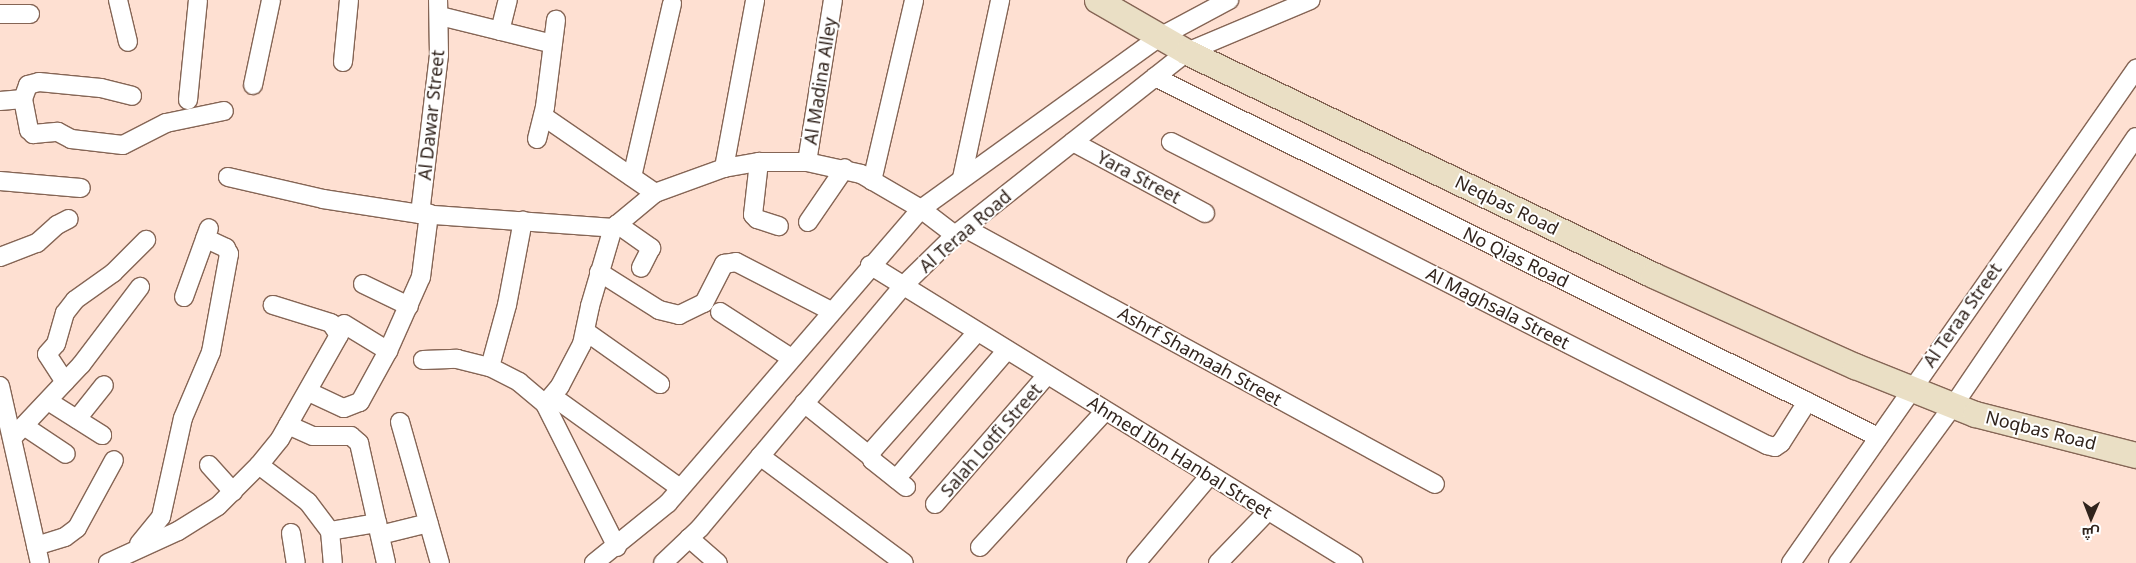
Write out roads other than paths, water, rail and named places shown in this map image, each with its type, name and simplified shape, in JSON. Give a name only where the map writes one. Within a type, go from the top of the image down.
[{"type":"street","points":[[118,0],[128,42]]},
{"type":"street","points":[[188,100],[198,0]]},
{"type":"street","points":[[252,84],[271,0]]},
{"type":"street","points":[[343,62],[349,0]]},
{"type":"street","points":[[500,31],[508,0]]},
{"type":"street","points":[[724,168],[755,0]]},
{"type":"street","name":"Al Madina Alley","points":[[807,162],[833,0]]},
{"type":"street","points":[[872,181],[914,0]]},
{"type":"street","points":[[962,178],[1000,0]]},
{"type":"street","points":[[594,563],[618,547],[680,488],[870,265],[921,209],[1158,38],[1229,0]]},
{"type":"street","name":"Al Teraa Road","points":[[663,563],[689,538],[903,286],[960,231],[1187,52],[1311,0]]},
{"type":"street","name":"Neqbas Road","points":[[1100,1],[1158,38],[1746,318],[1950,405]]},
{"type":"street","points":[[632,177],[672,4]]},
{"type":"street","points":[[439,8],[500,31],[553,44]]},
{"type":"street","name":"Al Dawar Street","points":[[308,392],[344,408],[356,406],[388,351],[409,306],[423,269],[439,8]]},
{"type":"street","points":[[0,14],[30,14]]},
{"type":"street","points":[[537,139],[543,116],[556,20]]},
{"type":"street","name":"Al Teraa Street","points":[[1791,563],[1878,437],[1917,392],[2136,69]]},
{"type":"street","name":"No Qias Road","points":[[1154,78],[1878,437]]},
{"type":"street","points":[[132,96],[86,86],[39,82],[28,85],[23,98],[29,130],[36,135],[58,132],[71,139],[128,144],[166,123],[224,111]]},
{"type":"street","points":[[0,101],[23,98]]},
{"type":"street","points":[[543,116],[656,193]]},
{"type":"street","points":[[1838,563],[2136,137]]},
{"type":"street","name":"Yara Street","points":[[1073,142],[1205,213]]},
{"type":"street","name":"Al Maghsala Street","points":[[1171,142],[1767,446],[1775,447],[1781,443],[1807,402]]},
{"type":"street","points":[[759,162],[753,215],[757,219],[779,226]]},
{"type":"street","name":"Ashrf Shamaah Street","points":[[615,226],[656,193],[724,168],[759,162],[807,162],[845,168],[1435,484]]},
{"type":"street","points":[[808,222],[845,168]]},
{"type":"street","points":[[228,178],[323,200],[369,204],[425,214],[615,226],[651,248],[641,268]]},
{"type":"street","points":[[0,181],[81,188]]},
{"type":"street","points":[[0,257],[37,242],[57,225],[69,220]]},
{"type":"street","points":[[490,366],[507,305],[524,220]]},
{"type":"street","points":[[548,400],[578,352],[599,272],[615,226]]},
{"type":"street","points":[[134,550],[161,517],[180,426],[211,352],[229,254],[226,248],[207,233],[184,297]]},
{"type":"street","points":[[65,382],[47,354],[56,344],[65,313],[75,300],[113,273],[146,240]]},
{"type":"street","points":[[599,272],[669,314],[695,310],[704,303],[724,264],[736,262],[831,311]]},
{"type":"street","name":"Ahmed Ibn Hanbal Street","points":[[870,265],[1047,376],[1353,563]]},
{"type":"street","points":[[363,284],[409,306]]},
{"type":"street","points":[[19,431],[65,382],[140,287]]},
{"type":"street","points":[[108,563],[178,531],[233,492],[259,465],[288,425],[339,341],[337,328],[331,323],[273,305]]},
{"type":"street","points":[[720,312],[791,358]]},
{"type":"street","points":[[344,324],[388,351]]},
{"type":"street","points":[[585,331],[660,384]]},
{"type":"street","points":[[870,456],[874,447],[977,332]]},
{"type":"street","points":[[804,403],[901,483],[1007,350]]},
{"type":"street","points":[[423,360],[457,359],[490,366],[520,382],[680,488]]},
{"type":"street","name":"Salah Lotfi Street","points":[[935,504],[1047,376]]},
{"type":"street","points":[[77,419],[104,385]]},
{"type":"street","points":[[0,386],[19,431],[38,555],[77,528],[114,460]]},
{"type":"street","points":[[548,400],[618,547]]},
{"type":"street","points":[[48,401],[102,435]]},
{"type":"street","name":"Noqbas Road","points":[[1950,405],[2136,455]]},
{"type":"street","points":[[980,546],[1105,410]]},
{"type":"street","points":[[400,422],[440,563]]},
{"type":"street","points":[[288,425],[322,438],[356,438],[386,563]]},
{"type":"street","points":[[19,431],[66,454]]},
{"type":"street","points":[[760,456],[904,563]]},
{"type":"street","points":[[259,465],[308,502],[330,531],[334,563]]},
{"type":"street","points":[[209,466],[233,492]]},
{"type":"street","points":[[1136,563],[1210,475]]},
{"type":"street","points":[[1218,563],[1268,511]]},
{"type":"street","points":[[330,531],[429,524]]},
{"type":"street","points":[[290,533],[296,563]]},
{"type":"street","points":[[689,538],[718,563]]}]
